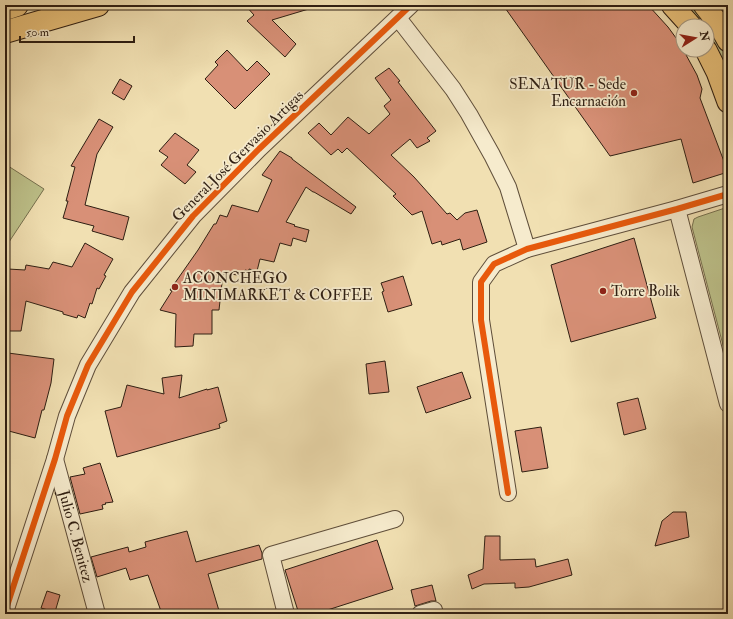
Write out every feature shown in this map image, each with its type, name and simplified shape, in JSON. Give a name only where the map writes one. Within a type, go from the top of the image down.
[{"type":"highway","points":[[5,9],[17,5]]},
{"type":"highway","points":[[5,32],[98,5]]},
{"type":"main road","points":[[672,5],[684,18]]},
{"type":"main road","points":[[704,5],[718,23],[728,41]]},
{"type":"main road","points":[[710,58],[728,102]]},
{"type":"street","name":"General José Gervasio Artigas","points":[[5,612],[68,416],[88,365],[132,292],[193,216],[259,149],[411,5]]},
{"type":"street","points":[[398,18],[453,89],[492,155],[508,187],[527,249]]},
{"type":"street","points":[[508,493],[480,320],[481,282],[494,264],[527,249],[728,194]]},
{"type":"street","points":[[677,209],[728,404]]},
{"type":"street","name":"Julio C. Benitez","points":[[55,459],[97,614]]},
{"type":"street","points":[[286,614],[270,555],[395,519]]},
{"type":"green space","points":[[682,5],[697,5],[706,18],[692,18]]},
{"type":"green space","points":[[715,31],[728,55],[728,87],[715,58]]},
{"type":"green space","points":[[5,164],[44,189],[5,248]]},
{"type":"green space","points":[[728,207],[728,364],[692,227],[694,219]]},
{"type":"building","points":[[245,5],[312,5],[312,8],[272,20],[296,44],[285,57],[247,21],[254,15]]},
{"type":"building","name":"SENATUR - Sede Encarnación","points":[[503,5],[648,5],[675,37],[675,58],[688,58],[697,75],[702,89],[700,98],[728,172],[693,183],[681,139],[610,156]]},
{"type":"building","points":[[227,50],[247,71],[257,61],[270,74],[235,109],[205,79],[218,65],[215,62]]},
{"type":"building","points":[[389,68],[436,131],[427,138],[430,141],[417,148],[410,139],[391,155],[414,177],[447,214],[450,213],[457,220],[465,213],[477,210],[487,242],[463,250],[460,239],[442,245],[441,241],[432,244],[422,211],[412,215],[393,196],[396,194],[347,148],[342,153],[338,149],[331,155],[308,133],[319,123],[331,135],[348,117],[369,134],[390,114],[384,106],[391,100],[375,78]]},
{"type":"building","points":[[120,79],[132,86],[124,100],[112,93]]},
{"type":"building","points":[[99,119],[113,127],[97,154],[85,205],[129,217],[123,240],[92,231],[94,226],[63,218],[75,167],[71,166]]},
{"type":"building","points":[[175,133],[199,150],[187,165],[196,172],[185,184],[161,165],[168,157],[159,151]]},
{"type":"building","points":[[280,151],[292,158],[356,207],[351,214],[306,187],[286,222],[309,230],[306,242],[293,238],[291,246],[280,243],[274,262],[260,259],[257,271],[249,269],[249,271],[245,270],[243,276],[223,274],[219,310],[212,310],[212,334],[194,334],[193,346],[175,347],[176,314],[160,310],[172,291],[170,290],[214,224],[216,224],[220,215],[227,217],[232,205],[258,212],[272,180],[262,175]]},
{"type":"building","name":"Torre Bolik","points":[[634,238],[656,318],[571,342],[551,265]]},
{"type":"building","points":[[85,243],[113,259],[104,275],[106,276],[99,289],[97,288],[92,304],[90,303],[85,318],[78,315],[77,318],[63,314],[63,312],[26,301],[21,331],[5,331],[5,292],[6,293],[8,269],[25,270],[26,265],[49,269],[53,262],[72,267]]},
{"type":"building","points":[[403,276],[412,305],[388,312],[381,283]]},
{"type":"building","points":[[8,353],[54,359],[51,383],[35,438],[5,430],[5,360],[9,360]]},
{"type":"building","points":[[385,361],[389,392],[369,394],[366,364]]},
{"type":"building","points":[[462,372],[471,398],[426,413],[417,387]]},
{"type":"building","points":[[182,375],[179,398],[218,387],[227,421],[219,424],[220,428],[117,457],[105,411],[121,407],[127,385],[164,394],[162,378]]},
{"type":"building","points":[[638,398],[646,429],[624,435],[617,403]]},
{"type":"building","points":[[541,427],[548,468],[522,472],[515,431]]},
{"type":"building","points":[[100,463],[113,502],[102,505],[103,509],[80,514],[70,477],[85,474],[83,468]]},
{"type":"building","points":[[673,512],[686,512],[689,537],[655,546],[662,521]]},
{"type":"building","points":[[187,531],[196,562],[259,545],[262,553],[262,559],[208,574],[220,614],[162,614],[148,575],[130,580],[126,568],[97,577],[91,557],[128,547],[129,552],[146,547],[145,542]]},
{"type":"building","points":[[485,536],[500,536],[500,560],[535,559],[536,567],[568,559],[572,575],[529,587],[515,588],[515,583],[484,584],[472,589],[468,575],[483,569]]},
{"type":"building","points":[[377,540],[393,589],[315,614],[299,614],[285,570]]},
{"type":"building","points":[[432,585],[436,601],[415,606],[411,590]]},
{"type":"building","points":[[47,591],[60,595],[55,612],[41,608]]},
{"type":"cycle path","points":[[5,612],[55,459],[67,416],[88,365],[132,292],[193,216],[259,149],[411,5]]},
{"type":"cycle path","points":[[508,493],[481,320],[481,282],[494,264],[527,249],[728,194]]},
{"type":"place","name":"SENATUR - Sede Encarnación","points":[[634,93]]},
{"type":"place","name":"ACONCHEGO MINIMARKET & COFFEE","points":[[175,287]]},
{"type":"place","name":"Torre Bolik","points":[[603,291]]}]
